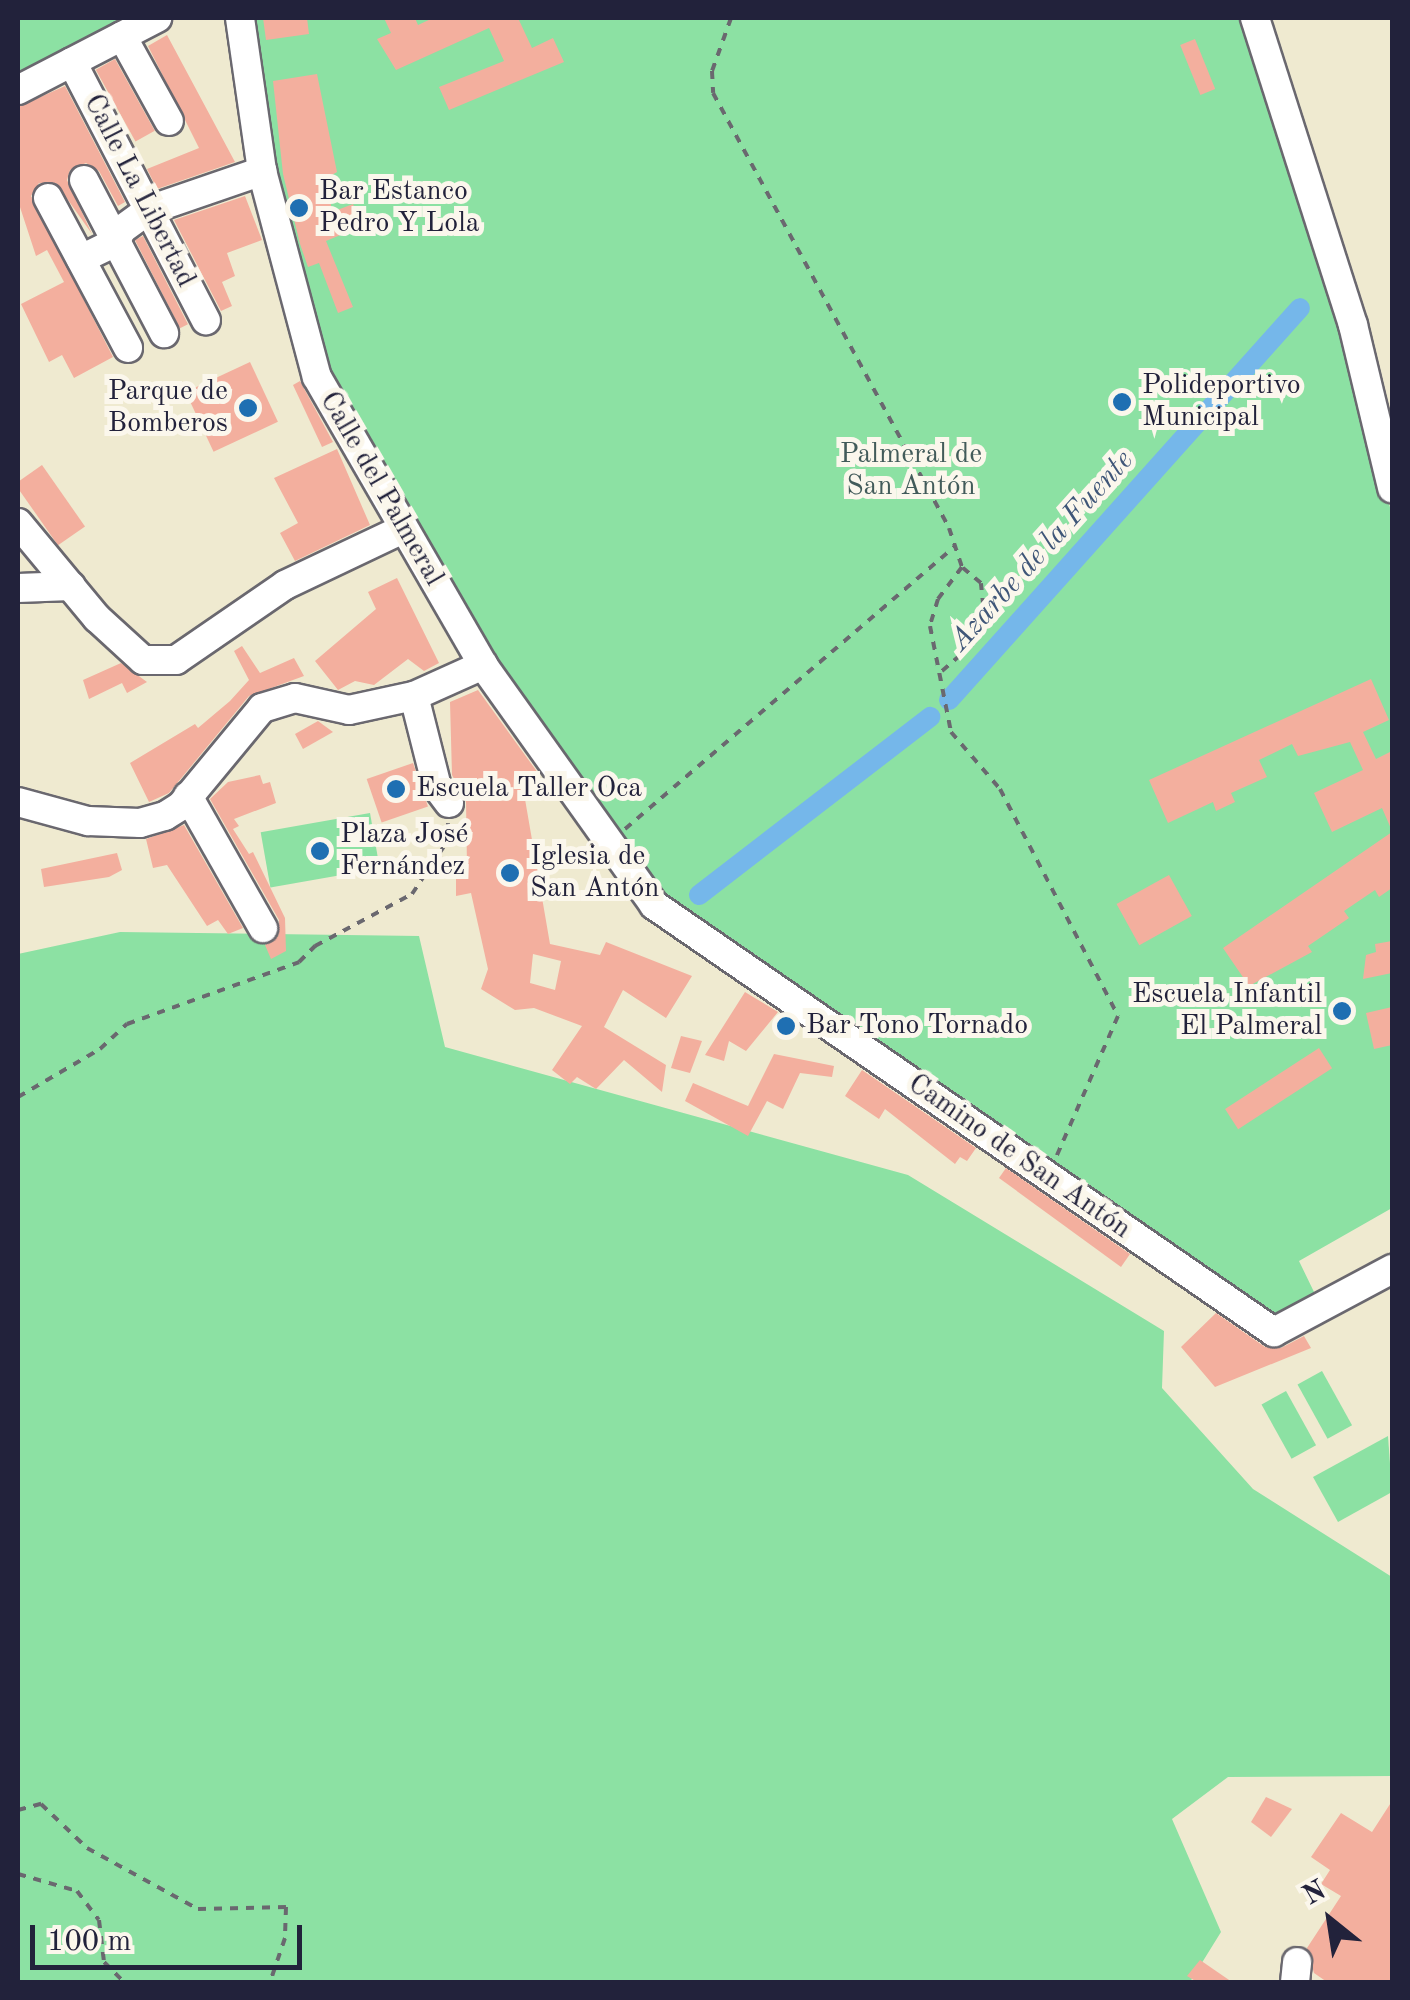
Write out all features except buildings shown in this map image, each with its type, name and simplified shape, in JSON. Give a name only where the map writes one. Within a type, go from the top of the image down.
[{"type":"street","points":[[18,90],[157,18]]},
{"type":"street","name":"Calle del Palmeral","points":[[240,18],[262,171],[318,376],[401,530],[483,665],[654,905]]},
{"type":"street","points":[[1255,18],[1353,325],[1392,488]]},
{"type":"street","points":[[122,36],[169,121]]},
{"type":"street","name":"Calle La Libertad","points":[[72,62],[206,320]]},
{"type":"street","points":[[81,259],[116,242],[121,230],[149,210],[262,171]]},
{"type":"street","points":[[84,180],[164,333]]},
{"type":"street","points":[[48,198],[128,348]]},
{"type":"street","points":[[18,523],[71,586],[143,660],[176,660],[284,585],[401,530]]},
{"type":"street","points":[[18,588],[71,586]]},
{"type":"street","points":[[18,802],[88,820],[140,823],[165,816],[188,796],[262,708],[295,698],[349,710],[414,696],[483,665]]},
{"type":"street","points":[[414,696],[437,787],[449,803]]},
{"type":"street","points":[[188,796],[263,928]]},
{"type":"street","name":"Camino de San Antón","points":[[654,905],[1274,1332],[1392,1269]]},
{"type":"path","points":[[732,18],[712,71],[713,94],[955,546],[962,567],[980,583],[984,622],[974,642],[942,671]]},
{"type":"path","points":[[618,835],[955,546]]},
{"type":"path","points":[[962,567],[938,600],[930,626],[942,671],[939,698],[951,732],[1000,790],[1118,1016],[1048,1177]]},
{"type":"path","points":[[18,1097],[100,1050],[127,1024],[299,962],[315,946],[412,894],[447,842],[449,803]]},
{"type":"path","points":[[18,1810],[41,1804],[87,1848],[198,1908],[286,1907],[285,1938],[270,1982]]},
{"type":"path","points":[[18,1874],[77,1892],[98,1920],[104,1962],[124,1982]]},
{"type":"green space","points":[[18,18],[130,18],[18,81]]},
{"type":"green space","name":"Palmeral de San Antón","points":[[250,18],[1245,18],[1333,290],[1392,515],[1392,1208],[1299,1261],[1315,1294],[1268,1318],[661,904],[450,601],[326,370],[263,125]]},
{"type":"green space","name":"Plaza José Fernández","points":[[370,813],[380,868],[270,887],[261,832]]},
{"type":"green space","points":[[120,932],[419,936],[445,1047],[908,1175],[1164,1331],[1162,1388],[1253,1489],[1392,1577],[1392,1776],[1228,1777],[1172,1819],[1221,1932],[1190,1982],[18,1982],[18,954]]},
{"type":"green space","points":[[1322,1371],[1352,1425],[1328,1439],[1298,1385]]},
{"type":"green space","points":[[1286,1391],[1316,1445],[1292,1459],[1262,1405]]},
{"type":"green space","points":[[1388,1436],[1392,1492],[1338,1522],[1313,1477]]},
{"type":"waterway","name":"Azarbe de la Fuente","points":[[949,700],[1300,308]]},
{"type":"waterway","name":"Azarbe de la Fuente","points":[[699,895],[930,717]]},
{"type":"place","name":"Bar Estanco Pedro Y Lola","points":[[299,208]]},
{"type":"place","name":"Polideportivo Municipal","points":[[1122,402]]},
{"type":"place","name":"Parque de Bomberos","points":[[248,408]]},
{"type":"place","name":"Escuela Taller Oca","points":[[396,789]]},
{"type":"place","name":"Plaza José Fernández","points":[[320,851]]},
{"type":"place","name":"Iglesia de San Antón","points":[[510,873]]},
{"type":"place","name":"Escuela Infantil El Palmeral","points":[[1342,1011]]},
{"type":"place","name":"Bar Tono Tornado","points":[[786,1026]]}]
